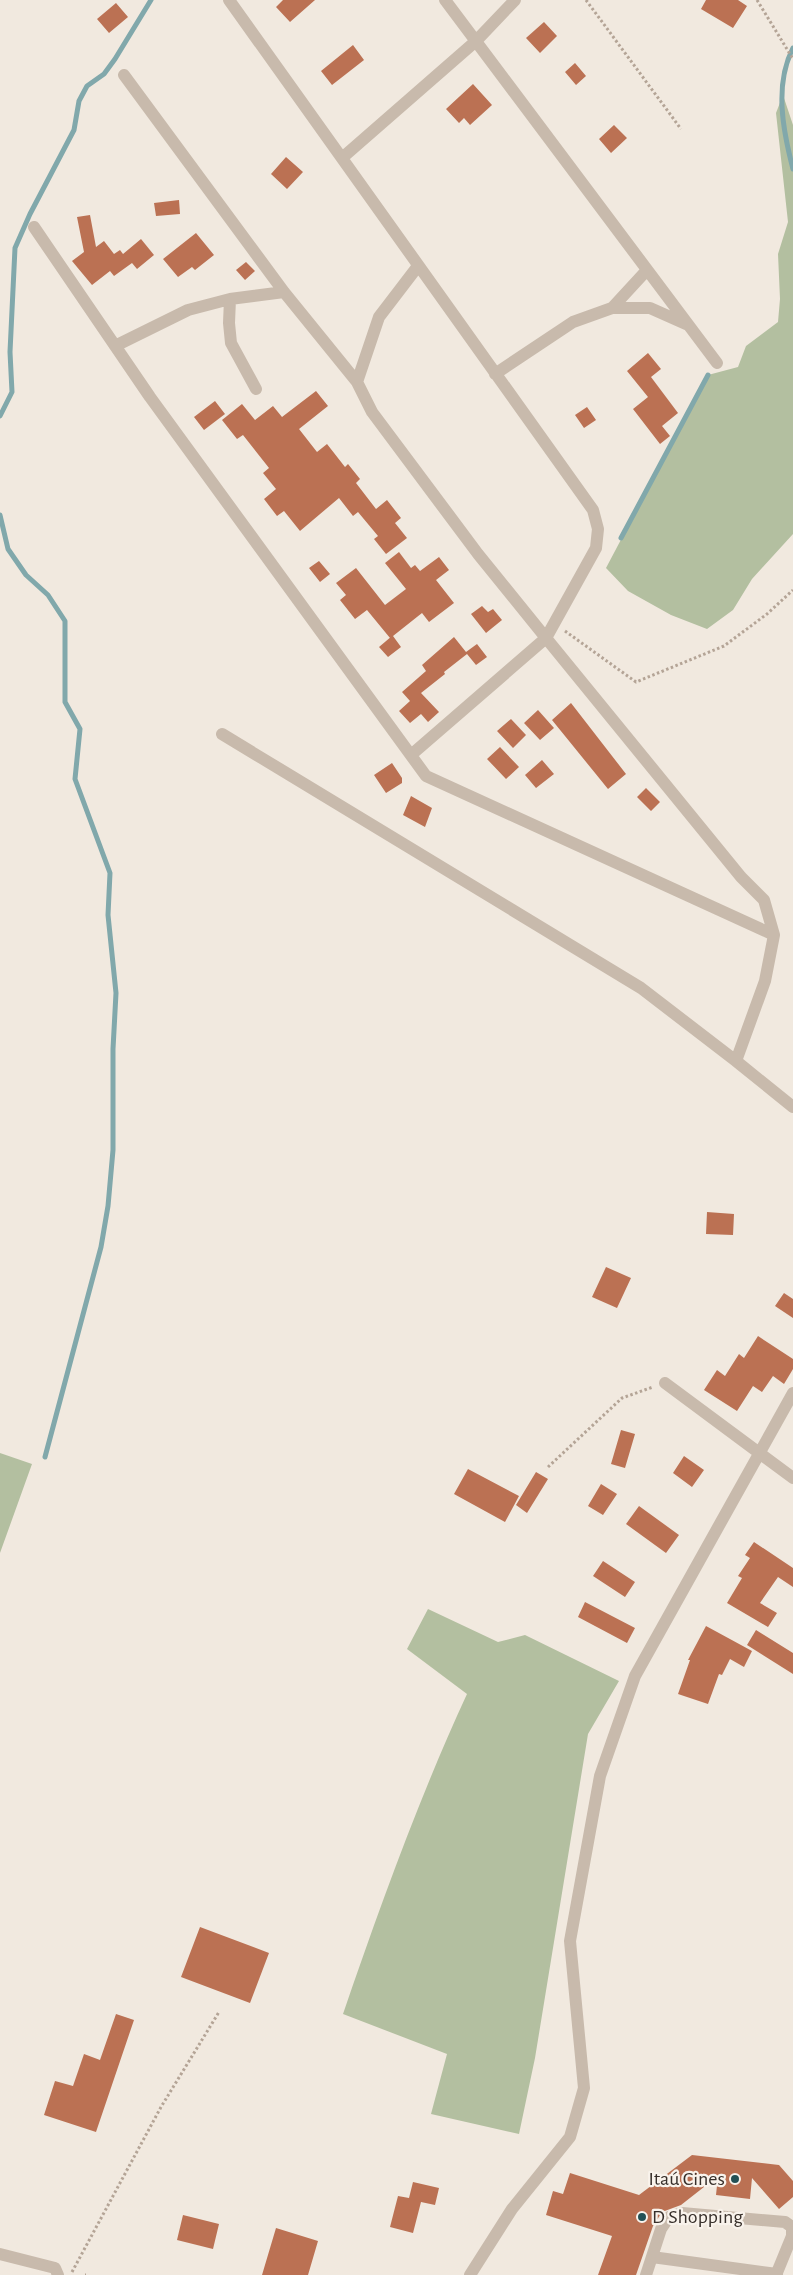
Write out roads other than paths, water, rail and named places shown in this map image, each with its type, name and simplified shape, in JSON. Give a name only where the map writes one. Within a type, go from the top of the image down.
[{"type":"street","points":[[229,0],[593,510],[598,529],[596,548],[546,638],[411,755]]},
{"type":"street","points":[[445,0],[717,363]]},
{"type":"street","points":[[342,158],[476,41],[515,0]]},
{"type":"street","points":[[124,75],[284,292],[357,382],[372,412],[478,554],[741,877],[764,900],[774,935],[765,981],[736,1061]]},
{"type":"street","points":[[34,227],[150,397],[426,776],[774,935]]},
{"type":"street","points":[[357,382],[379,317],[418,266]]},
{"type":"street","points":[[612,308],[647,270]]},
{"type":"street","points":[[115,346],[188,310],[230,299],[284,292]]},
{"type":"street","points":[[230,299],[229,323],[232,343],[256,389]]},
{"type":"street","points":[[495,374],[573,322],[612,308],[650,308],[689,326]]},
{"type":"street","points":[[222,734],[641,988],[793,1107]]},
{"type":"street","points":[[665,1383],[793,1478]]},
{"type":"street","points":[[470,2275],[512,2209],[570,2137],[584,2088],[570,1941],[600,1776],[636,1676],[793,1394]]},
{"type":"street","points":[[646,2275],[661,2229],[669,2217],[682,2213],[785,2222],[792,2227],[792,2236],[776,2275],[652,2257]]},
{"type":"street","points":[[0,2254],[55,2268],[58,2275]]},
{"type":"waterway","points":[[0,416],[12,392],[10,352],[15,248],[30,214],[74,130],[79,101],[87,86],[104,74],[151,0]]},
{"type":"waterway","points":[[793,48],[787,62],[782,93],[786,139],[793,169]]},
{"type":"waterway","points":[[621,538],[708,375]]},
{"type":"waterway","points":[[0,515],[8,549],[26,575],[48,595],[65,621],[65,702],[80,729],[75,779],[110,873],[108,915],[116,993],[113,1049],[113,1150],[108,1206],[101,1247],[45,1457]]},
{"type":"place","name":"Itaú Cines","points":[[735,2179]]},
{"type":"place","name":"D Shopping","points":[[642,2217]]}]
